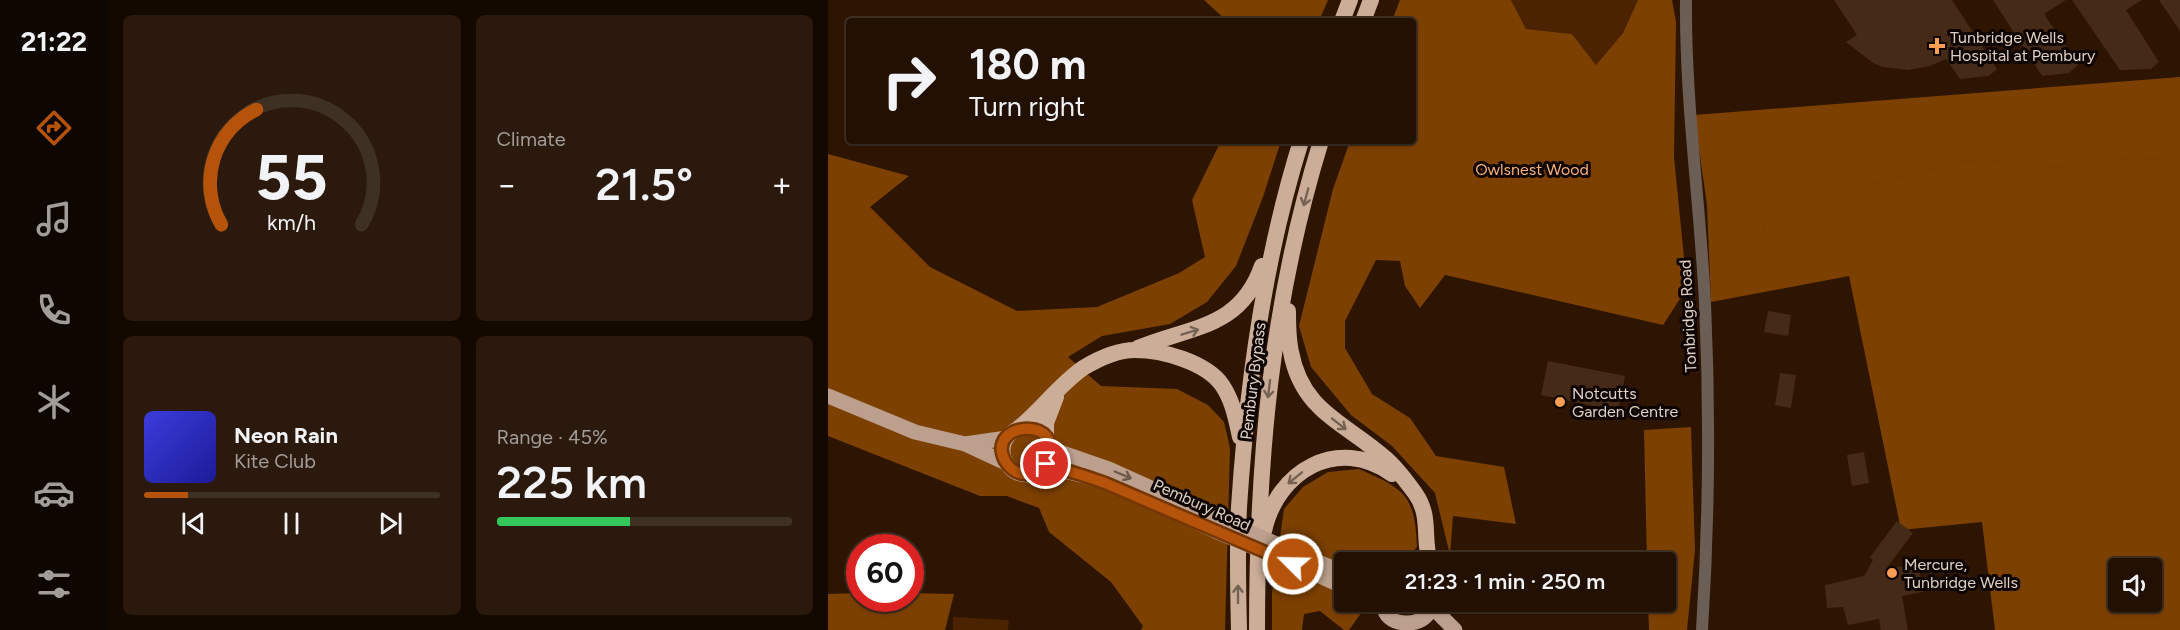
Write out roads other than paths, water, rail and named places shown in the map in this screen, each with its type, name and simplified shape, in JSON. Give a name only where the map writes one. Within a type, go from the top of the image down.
[{"type":"highway","points":[[1343,18],[1350,0]]},
{"type":"highway","points":[[1363,18],[1371,0]]},
{"type":"highway","name":"Pembury Bypass","points":[[1239,630],[1239,509],[1257,341],[1276,238],[1300,144]]},
{"type":"highway","name":"Pembury Bypass","points":[[1257,630],[1260,493],[1267,399],[1274,348],[1294,243],[1320,144]]},
{"type":"highway","points":[[1013,433],[1060,388],[1094,362],[1208,326],[1231,313],[1253,288],[1276,238]]},
{"type":"highway","points":[[1287,278],[1291,352],[1294,366],[1306,392],[1326,415],[1384,456],[1415,493],[1425,513],[1428,537],[1426,552]]},
{"type":"highway","points":[[1134,350],[1180,358],[1212,374],[1229,397],[1244,456]]},
{"type":"highway","points":[[1048,441],[1046,423],[1060,388]]},
{"type":"highway","points":[[1257,565],[1266,522],[1278,494],[1297,475],[1308,468],[1330,459],[1352,458],[1380,466],[1406,482]]},
{"type":"main road","points":[[828,396],[915,432],[965,444],[1006,463],[1019,473],[1035,473],[1042,469],[1049,458],[1048,441],[1034,428],[965,444]]},
{"type":"main road","points":[[1006,463],[1003,450],[1013,433]]},
{"type":"main road","name":"Pembury Road","points":[[1048,441],[1060,452],[1109,469],[1220,526]]},
{"type":"main road","name":"Pembury Road","points":[[1042,469],[1078,473],[1220,526],[1295,559],[1334,581]]},
{"type":"main road","name":"Pembury Road","points":[[1295,559],[1334,570]]},
{"type":"main road","points":[[1386,612],[1389,622],[1397,628],[1411,630],[1421,629],[1428,612]]},
{"type":"main road","points":[[1438,612],[1455,630]]},
{"type":"street","name":"Tonbridge Road","points":[[1686,0],[1685,53],[1705,302],[1708,387],[1707,534],[1702,630]]},
{"type":"waterway","points":[[1763,232],[1766,216],[1837,192],[1962,162],[1987,161],[2057,167],[2134,157],[2180,160]]},
{"type":"waterway","points":[[1530,274],[1555,216]]},
{"type":"place","name":"Tunbridge Wells Hospital at Pembury","points":[[1937,46]]},
{"type":"place","name":"Notcutts Garden Centre","points":[[1560,402]]},
{"type":"place","name":"Mercure, Tunbridge Wells","points":[[1892,573]]},
{"type":"park label","name":"Owlsnest Wood","points":[[1532,169]]}]
